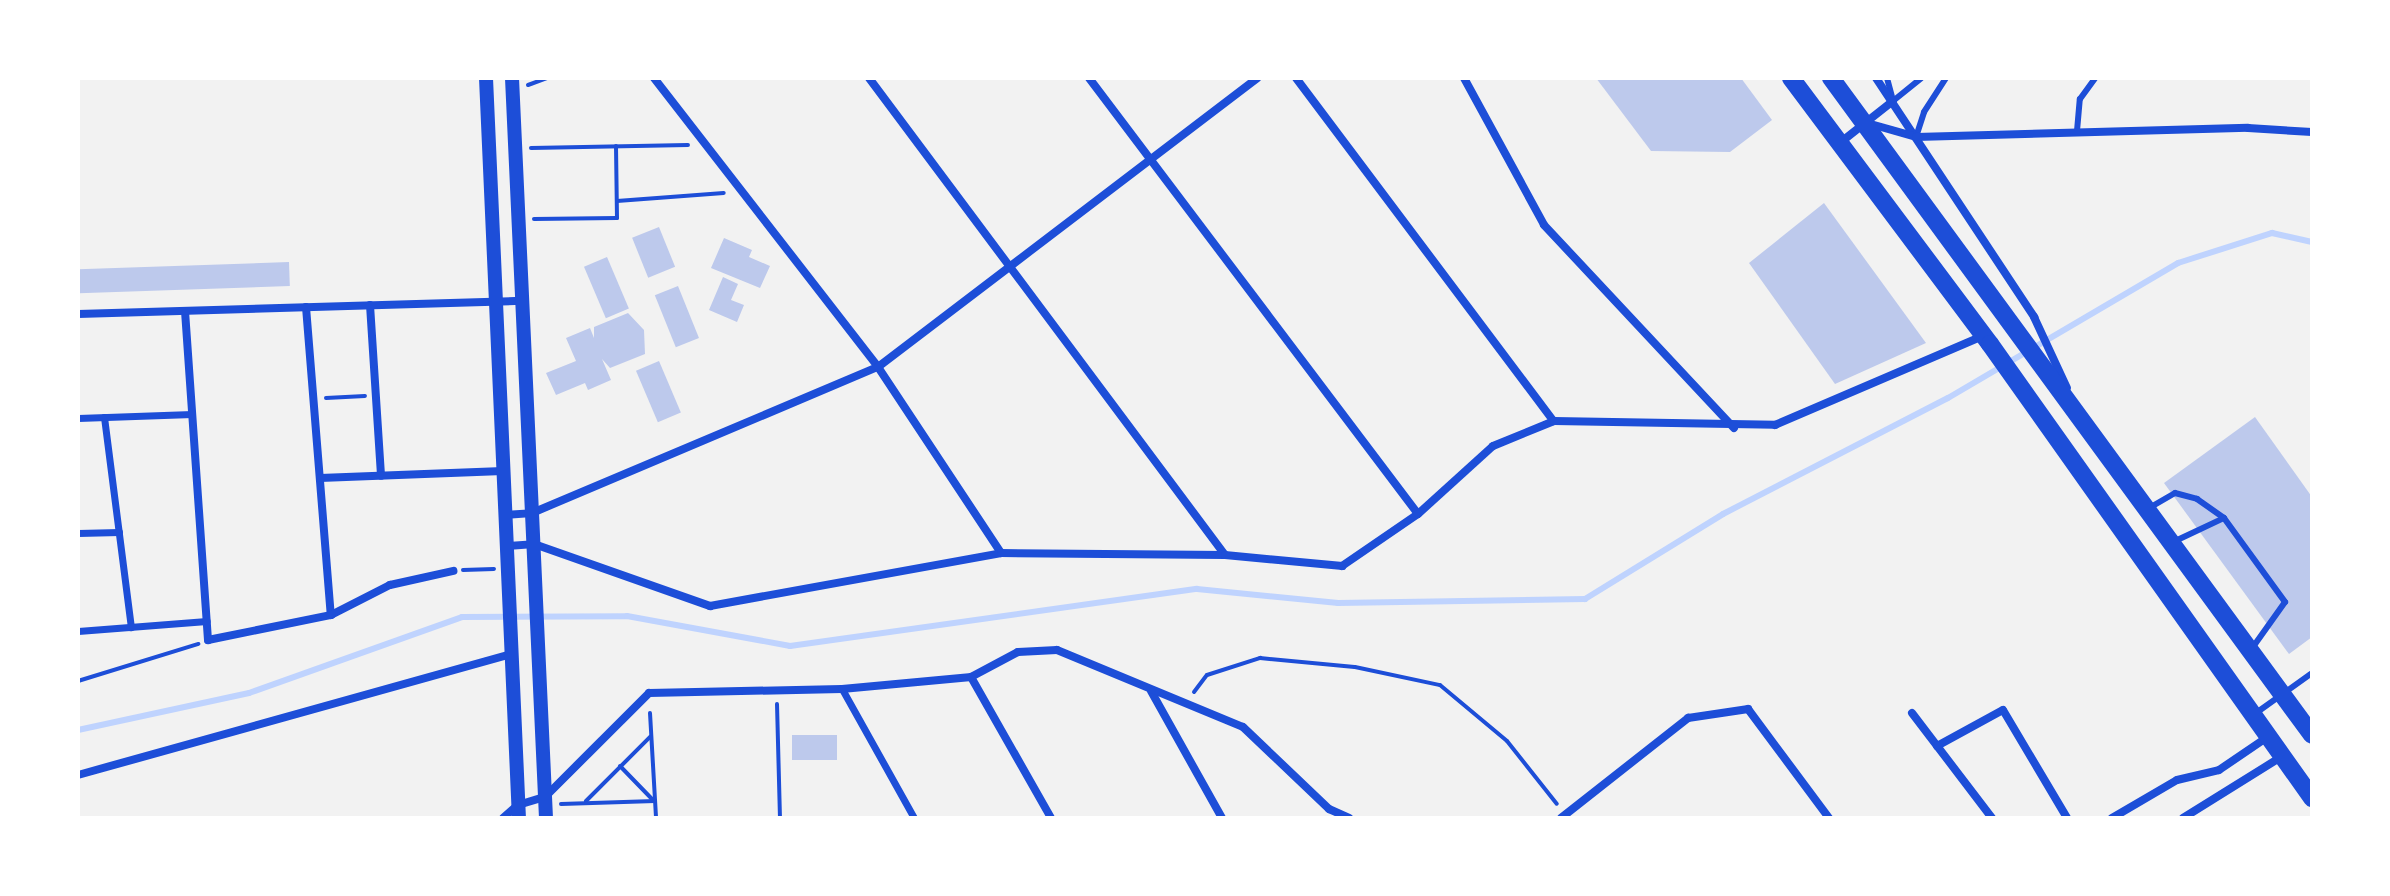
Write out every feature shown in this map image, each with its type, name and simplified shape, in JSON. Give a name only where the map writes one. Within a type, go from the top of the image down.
[{"type":"main road","points":[[1791,78],[2027,395],[2312,798]]},
{"type":"main road","points":[[1831,78],[2013,328],[2060,383],[2084,421],[2312,735]]},
{"type":"street","points":[[486,78],[518,812]]},
{"type":"street","points":[[512,78],[546,806]]},
{"type":"street","points":[[654,78],[878,367],[1001,553]]},
{"type":"street","points":[[869,78],[1225,555]]},
{"type":"street","points":[[1089,78],[1418,514]]},
{"type":"street","points":[[505,515],[532,513],[878,367],[1008,264],[1258,78]]},
{"type":"street","points":[[1296,78],[1554,421]]},
{"type":"street","points":[[1464,78],[1544,225],[1734,428]]},
{"type":"street","points":[[1876,78],[2034,317],[2060,383]]},
{"type":"street","points":[[1840,143],[1893,101]]},
{"type":"street","points":[[1865,123],[1916,137],[2077,131],[2312,132]]},
{"type":"street","points":[[78,314],[522,301]]},
{"type":"street","points":[[370,305],[381,476]]},
{"type":"street","points":[[306,307],[331,615]]},
{"type":"street","points":[[185,311],[208,640],[331,615],[390,585],[453,571]]},
{"type":"street","points":[[507,546],[534,544],[710,606],[1001,553],[1225,555],[1342,566],[1418,514],[1493,446],[1554,421],[1734,428],[1789,420],[1987,340]]},
{"type":"street","points":[[78,418],[192,414]]},
{"type":"street","points":[[104,417],[131,627]]},
{"type":"street","points":[[320,478],[503,471]]},
{"type":"street","points":[[78,533],[119,532]]},
{"type":"street","points":[[78,631],[207,621]]},
{"type":"street","points":[[78,775],[511,650]]},
{"type":"street","points":[[503,818],[546,806],[649,693],[842,689],[971,677],[1018,652],[1057,650],[1243,727],[1329,809],[1349,818]]},
{"type":"street","points":[[971,677],[1051,818]]},
{"type":"street","points":[[842,689],[914,818]]},
{"type":"street","points":[[1150,690],[1222,818]]},
{"type":"street","points":[[1565,817],[1616,770],[1688,718],[1748,709],[1829,818]]},
{"type":"street","points":[[1937,746],[2003,710],[2067,818]]},
{"type":"street","points":[[1912,713],[1992,818]]},
{"type":"street","points":[[2112,818],[2177,780],[2219,770],[2269,736]]},
{"type":"street","points":[[2183,818],[2283,756]]},
{"type":"lane","points":[[1887,78],[1893,101],[1921,78]]},
{"type":"lane","points":[[1916,137],[1924,112],[1946,78]]},
{"type":"lane","points":[[2077,131],[2080,99],[2095,78]]},
{"type":"lane","points":[[2147,509],[2175,493],[2197,499],[2224,518],[2285,602],[2251,650]]},
{"type":"lane","points":[[2172,542],[2224,518]]},
{"type":"lane","points":[[2253,715],[2312,673]]},
{"type":"path","points":[[528,85],[547,78]]},
{"type":"path","points":[[531,148],[689,145]]},
{"type":"path","points":[[534,219],[617,218],[616,146]]},
{"type":"path","points":[[617,201],[724,193]]},
{"type":"path","points":[[314,399],[376,395]]},
{"type":"path","points":[[453,571],[508,568]]},
{"type":"path","points":[[78,681],[208,640]]},
{"type":"path","points":[[1185,703],[1207,675],[1260,658],[1355,667],[1440,685],[1507,741],[1565,817]]},
{"type":"path","points":[[776,689],[780,818]]},
{"type":"path","points":[[649,693],[656,818]]},
{"type":"path","points":[[584,803],[651,736]]},
{"type":"path","points":[[620,766],[655,801]]},
{"type":"path","points":[[546,806],[655,801]]},
{"type":"building","points":[[1596,78],[1741,78],[1772,120],[1730,152],[1651,151]]},
{"type":"building","points":[[1824,203],[1926,343],[1835,384],[1749,263]]},
{"type":"building","points":[[659,227],[675,267],[648,278],[632,238]]},
{"type":"building","points":[[724,238],[752,250],[749,257],[770,266],[760,288],[711,268]]},
{"type":"building","points":[[607,257],[629,309],[606,318],[584,267]]},
{"type":"building","points":[[289,262],[290,286],[79,293],[78,269]]},
{"type":"building","points":[[723,277],[738,284],[731,300],[744,305],[737,322],[709,310]]},
{"type":"building","points":[[678,286],[699,338],[676,347],[655,295]]},
{"type":"building","points":[[628,313],[644,330],[645,354],[610,368],[602,359],[611,380],[588,390],[585,383],[556,395],[546,373],[576,361],[566,338],[590,328],[594,338],[594,327]]},
{"type":"building","points":[[659,361],[681,413],[658,422],[636,371]]},
{"type":"building","points":[[2255,417],[2312,497],[2312,637],[2289,654],[2164,483]]},
{"type":"building","points":[[792,735],[837,735],[837,760],[792,760]]},
{"type":"waterway","points":[[78,730],[249,693],[462,617],[627,616],[790,646],[1197,589],[1338,603],[1585,599],[1723,514],[1948,398],[2178,263],[2272,233],[2312,242]]}]
